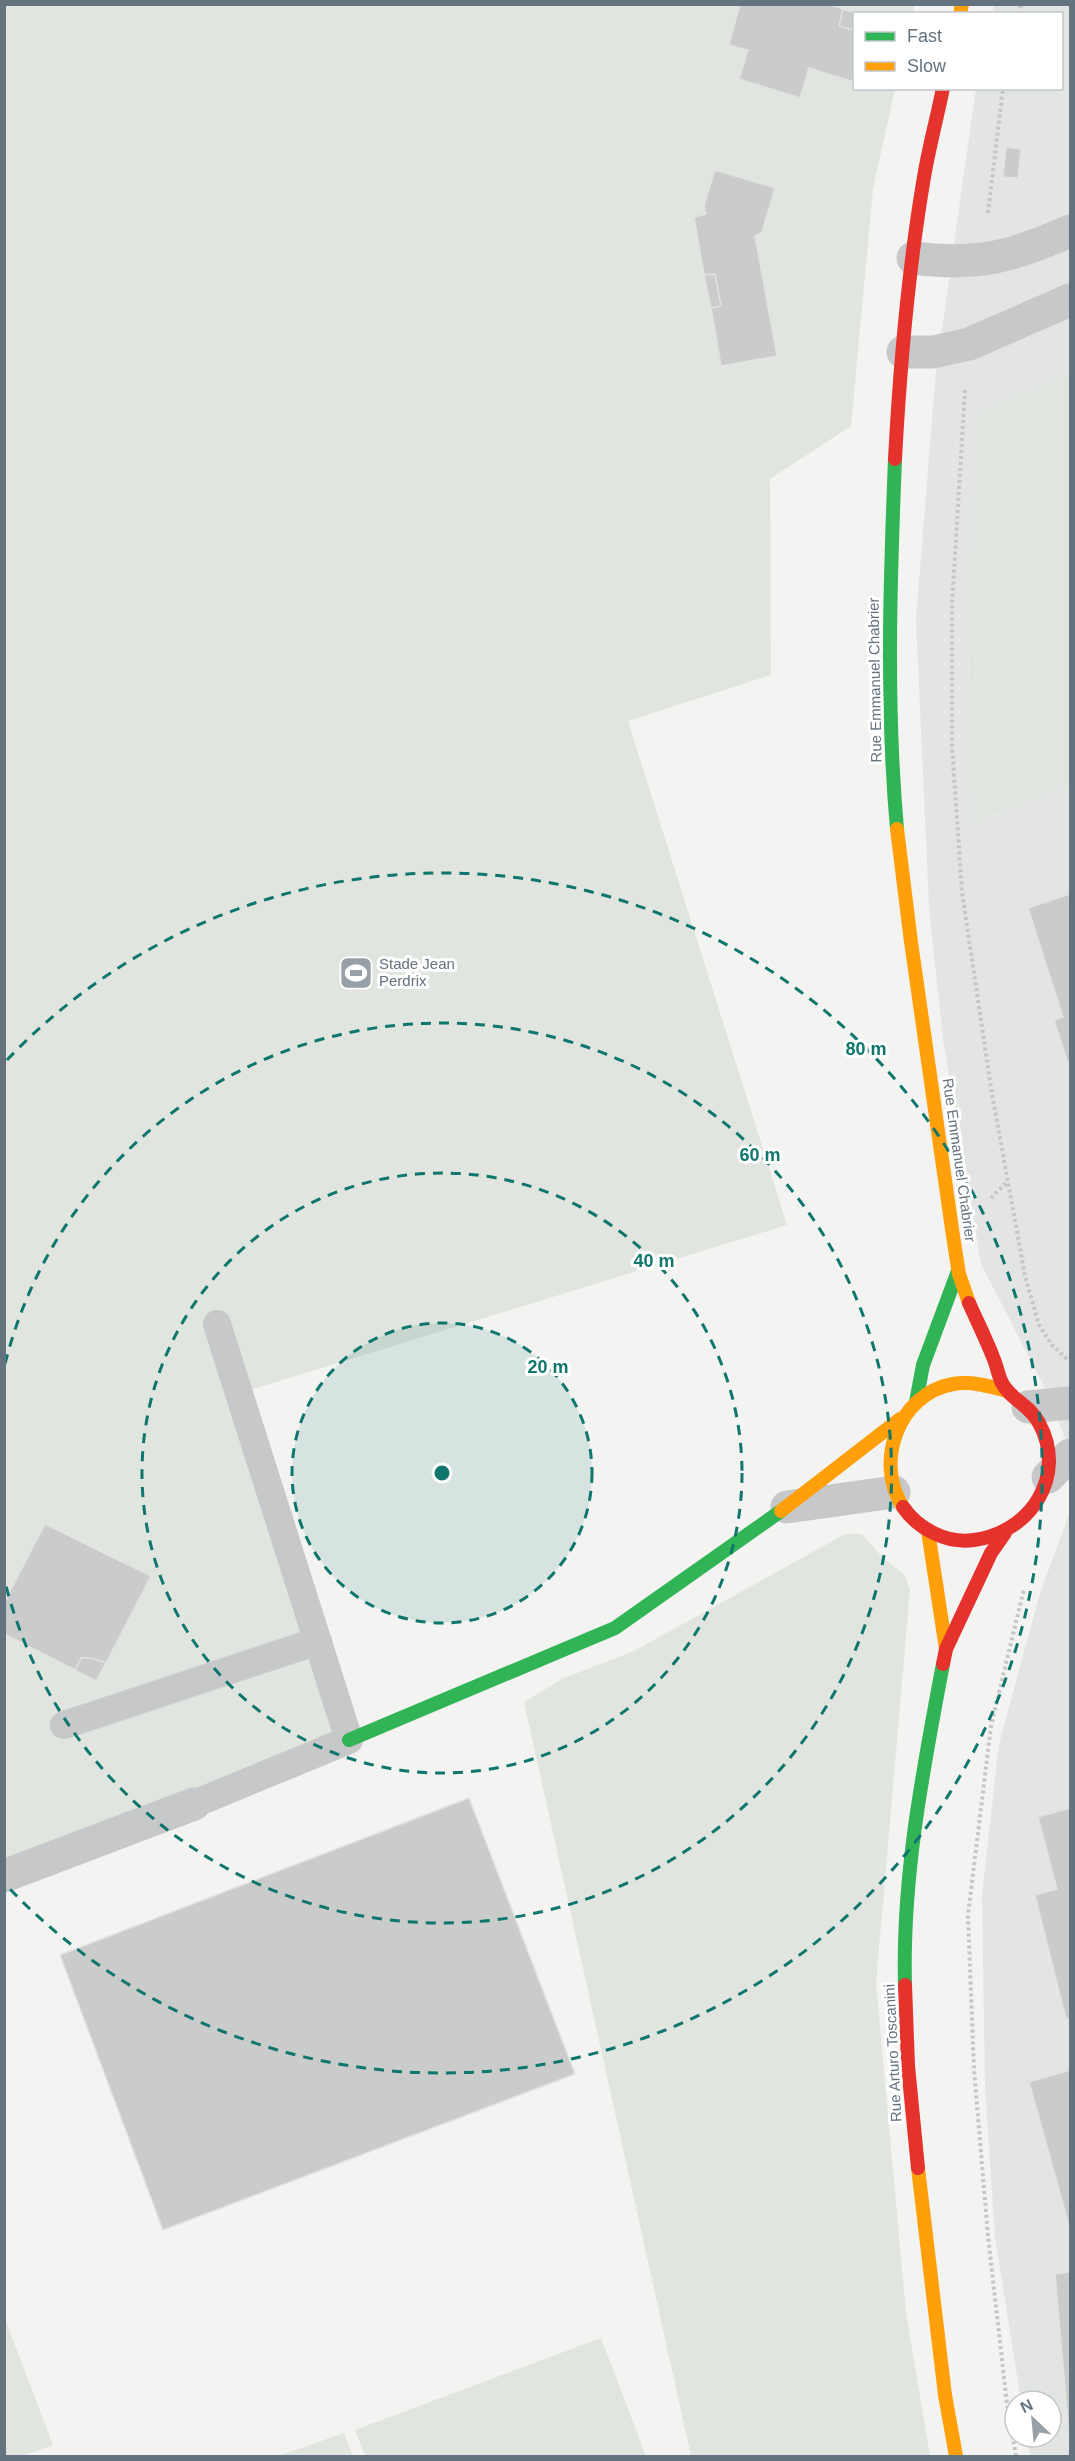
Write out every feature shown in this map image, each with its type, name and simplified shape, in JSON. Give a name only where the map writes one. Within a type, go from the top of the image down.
[{"type":"street","name":"Rue Emmanuel Chabrier","points":[[943,90],[924,178],[903,352],[894,483],[890,606],[891,752],[905,902],[958,1270],[1018,1399],[1042,1428],[1049,1453],[1059,1466],[1030,1514],[1005,1533],[979,1541],[953,1540],[928,1531],[914,1521],[894,1492],[889,1468],[891,1443],[900,1419],[916,1402],[944,1386],[976,1382],[1018,1399]]},
{"type":"street","points":[[913,258],[940,261],[983,261],[1029,249],[1071,231]]},
{"type":"street","points":[[903,352],[933,352],[969,345],[1071,300]]},
{"type":"street","name":"Rue Emmanuel Chabrier","points":[[916,1402],[924,1365],[958,1270]]},
{"type":"street","points":[[1018,1399],[1071,1403]]},
{"type":"street","points":[[349,1740],[615,1628],[787,1507],[900,1419]]},
{"type":"street","points":[[787,1507],[894,1492]]},
{"type":"street","name":"Rue Arturo Toscanini","points":[[928,1531],[946,1648]]},
{"type":"street","name":"Rue Arturo Toscanini","points":[[956,2457],[945,2395],[921,2201],[908,2066],[904,1937],[920,1792],[946,1648],[991,1553],[1005,1533]]},
{"type":"street","points":[[4,1876],[194,1804]]},
{"type":"lane","points":[[194,1804],[349,1740],[217,1324]]},
{"type":"lane","points":[[64,1725],[318,1641]]},
{"type":"path","points":[[983,261],[1003,90]]},
{"type":"path","points":[[969,345],[962,420],[952,605],[952,746],[962,892],[991,1088],[1025,1276],[1039,1325],[1052,1345],[1071,1363]]},
{"type":"path","points":[[1016,2457],[1007,2404],[977,2105],[968,1915],[991,1726],[1025,1589]]},
{"type":"shaded area","name":"Stade Jean Perdrix","points":[[4,5],[914,5],[912,12],[853,12],[853,90],[895,90],[873,189],[851,426],[770,479],[771,675],[628,721],[787,1225],[240,1393],[349,1740],[4,1876]]},
{"type":"shaded area","points":[[994,5],[1070,5],[1070,373],[979,413],[969,598],[968,739],[975,823],[1070,784],[1070,1451],[1048,1394],[981,1264],[943,1040],[929,907],[916,619],[936,371],[976,90],[1063,90],[1063,12],[992,12]]},
{"type":"shaded area","points":[[1070,373],[1070,784],[974,823],[968,739],[969,598],[979,413]]},
{"type":"shaded area","points":[[1070,1512],[1070,2456],[1030,2456],[1029,2449],[1063,2449],[1063,2389],[1019,2389],[995,2237],[985,2084],[982,1896],[999,1744],[1040,1593]]},
{"type":"shaded area","points":[[845,1534],[862,1534],[884,1559],[905,1575],[910,1590],[876,1983],[906,2313],[930,2456],[691,2456],[524,1702],[564,1678],[634,1651]]},
{"type":"shaded area","points":[[5,2319],[53,2445],[23,2456],[5,2456]]},
{"type":"shaded area","points":[[601,2338],[646,2456],[365,2456],[355,2430]]},
{"type":"shaded area","points":[[344,2433],[353,2456],[278,2456]]},
{"type":"building","points":[[740,4],[828,4],[843,9],[839,26],[853,30],[853,82],[809,68],[800,98],[739,79],[748,50],[729,45]]},
{"type":"building","points":[[843,9],[853,12],[853,30],[839,26]]},
{"type":"building","points":[[1006,147],[1021,149],[1018,178],[1003,177]]},
{"type":"building","points":[[715,170],[775,188],[762,232],[755,236],[777,356],[721,366],[711,308],[721,306],[715,274],[704,275],[694,217],[706,214],[704,205]]},
{"type":"building","points":[[715,274],[721,306],[711,308],[704,275]]},
{"type":"building","points":[[1070,894],[1070,1062],[1068,1063],[1054,1020],[1063,1017],[1028,908]]},
{"type":"building","points":[[45,1524],[151,1576],[106,1663],[92,1658],[81,1658],[75,1670],[4,1634],[4,1603]]},
{"type":"building","points":[[81,1658],[92,1658],[106,1663],[96,1681],[75,1670]]},
{"type":"building","points":[[469,1798],[575,2074],[163,2230],[60,1955]]},
{"type":"building","points":[[1070,1808],[1070,2018],[1066,2019],[1035,1895],[1057,1889],[1038,1817]]},
{"type":"building","points":[[1070,2070],[1070,2229],[1029,2082]]},
{"type":"building","points":[[1070,2272],[1070,2445],[1055,2274]]},
{"type":"traffic: fast","points":[[895,459],[890,691],[897,829]]},
{"type":"traffic: fast","points":[[916,1402],[923,1365],[958,1271]]},
{"type":"traffic: fast","points":[[349,1740],[615,1628],[781,1511]]},
{"type":"traffic: fast","points":[[905,1985],[910,1864],[921,1784],[943,1664]]},
{"type":"traffic: slow","points":[[960,12],[962,4]]},
{"type":"traffic: slow","points":[[897,829],[953,1236],[959,1274],[969,1303]]},
{"type":"traffic: slow","points":[[903,1507],[895,1489],[891,1471],[892,1451],[896,1433],[905,1416],[918,1401],[934,1390],[960,1383],[1007,1391]]},
{"type":"traffic: slow","points":[[781,1511],[900,1419]]},
{"type":"traffic: slow","points":[[928,1531],[946,1649]]},
{"type":"traffic: slow","points":[[918,2168],[945,2395],[956,2456]]},
{"type":"traffic: jam","points":[[895,459],[902,353],[913,248],[926,166],[943,90]]},
{"type":"traffic: jam","points":[[903,1507],[917,1522],[934,1533],[954,1540],[974,1540],[994,1535],[1012,1526],[1027,1514],[1038,1499],[1046,1481],[1049,1463],[1047,1443],[1039,1423],[1031,1411],[1002,1383],[969,1303]]},
{"type":"traffic: jam","points":[[943,1664],[946,1649],[991,1553],[1005,1533]]},
{"type":"traffic: jam","points":[[905,1985],[908,2066],[918,2168]]},
{"type":"place","name":"Stade Jean Perdrix","points":[[356,973]]}]
